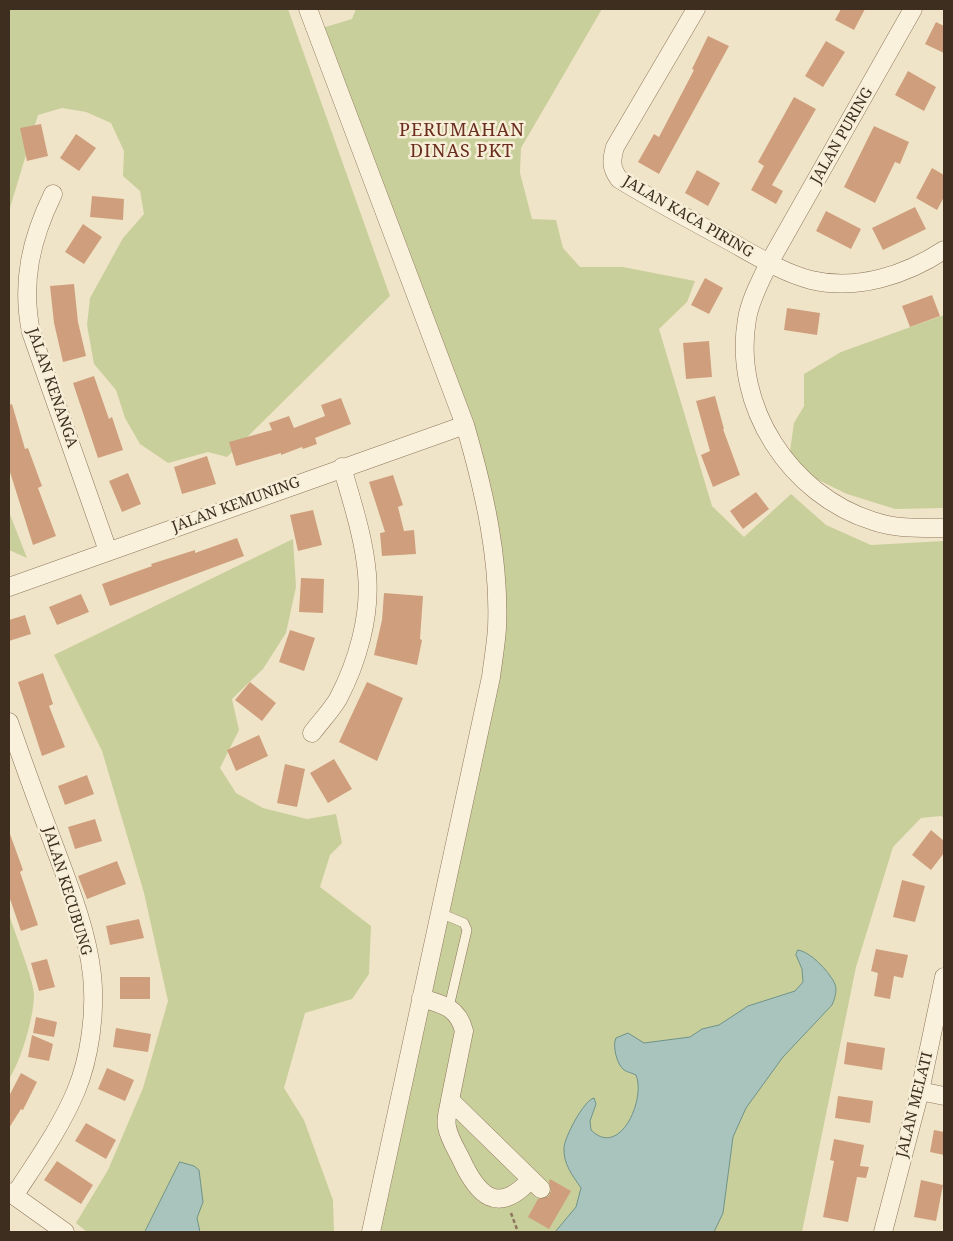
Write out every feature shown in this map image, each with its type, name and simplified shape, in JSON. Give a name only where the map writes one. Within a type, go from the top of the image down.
[{"type":"street","points":[[308,9],[465,425],[480,475],[490,529],[496,587],[497,627],[491,677],[371,1232]]},
{"type":"street","name":"JALAN KACA PIRING","points":[[696,9],[616,147],[612,157],[612,169],[619,179],[646,196],[769,263]]},
{"type":"street","name":"JALAN PURING","points":[[913,9],[769,263],[747,319],[746,374],[754,405],[765,430],[788,465],[815,491],[842,509],[874,522],[905,528],[944,528]]},
{"type":"street","name":"JALAN KENANGA","points":[[53,194],[39,222],[30,252],[26,286],[27,310],[32,332],[108,551]]},
{"type":"street","points":[[769,263],[810,280],[835,283],[860,282],[892,275],[922,264],[944,250]]},
{"type":"street","name":"JALAN KEMUNING","points":[[9,587],[342,467],[465,425]]},
{"type":"street","points":[[312,733],[337,701],[349,675],[360,642],[366,608],[367,575],[360,534],[342,467]]},
{"type":"street","name":"JALAN KECUBUNG","points":[[9,722],[65,875],[82,931],[92,985],[92,1014],[86,1058],[76,1091],[58,1127],[11,1194]]},
{"type":"street","name":"JALAN MELATI","points":[[883,1232],[920,1091],[944,977]]},
{"type":"street","points":[[421,998],[449,1007],[461,1020],[464,1030],[450,1100],[447,1127],[472,1182],[483,1194],[493,1198],[505,1198],[536,1184],[450,1100]]},
{"type":"street","points":[[920,1091],[944,1096]]},
{"type":"street","points":[[11,1194],[65,1232]]},
{"type":"lane","points":[[440,913],[464,923],[467,930],[449,1007]]},
{"type":"path","points":[[505,1198],[518,1232]]},
{"type":"green space","points":[[9,9],[288,9],[390,296],[227,457],[208,452],[168,463],[140,444],[125,418],[116,390],[94,364],[87,325],[90,298],[123,238],[144,214],[140,191],[123,176],[124,151],[111,123],[86,112],[62,108],[38,115],[9,211]]},
{"type":"green space","points":[[356,9],[602,9],[521,148],[520,173],[532,219],[556,220],[563,248],[580,267],[623,267],[695,281],[687,302],[659,329],[712,506],[744,537],[791,494],[826,525],[871,545],[944,541],[944,818],[941,816],[921,818],[893,847],[856,967],[802,1232],[376,1232],[499,627],[494,521],[322,28],[352,19]]},
{"type":"green space","points":[[944,315],[944,508],[895,509],[847,494],[788,465],[794,423],[804,406],[804,374],[841,352]]},
{"type":"green space","points":[[9,512],[27,558],[9,550]]},
{"type":"green space","points":[[293,539],[296,587],[286,633],[263,669],[232,699],[239,730],[220,768],[236,793],[263,808],[307,819],[336,814],[342,843],[330,855],[320,887],[371,926],[369,974],[352,999],[305,1013],[284,1088],[304,1120],[333,1200],[334,1232],[87,1232],[76,1223],[108,1170],[143,1088],[168,1001],[144,893],[102,751],[54,655]]},
{"type":"green space","points":[[9,914],[27,967],[34,995],[32,1015],[26,1038],[14,1071],[9,1079]]},
{"type":"water","points":[[798,950],[814,958],[823,968],[834,982],[836,994],[832,1005],[783,1057],[746,1108],[733,1137],[723,1213],[714,1232],[555,1232],[576,1207],[581,1188],[567,1165],[564,1154],[567,1136],[580,1112],[594,1098],[596,1104],[590,1121],[591,1130],[602,1137],[612,1137],[621,1132],[634,1111],[638,1085],[636,1075],[624,1070],[619,1064],[615,1050],[616,1038],[628,1033],[644,1043],[690,1037],[702,1029],[719,1025],[748,1006],[795,991],[803,982],[802,969],[796,955]]},
{"type":"water","points":[[180,1162],[194,1166],[199,1170],[203,1202],[197,1218],[200,1232],[145,1232]]},
{"type":"building","points":[[841,9],[865,9],[854,30],[835,20]]},
{"type":"building","points":[[936,22],[944,26],[944,53],[925,44]]},
{"type":"building","points":[[708,36],[729,46],[659,174],[638,162],[654,134],[659,137],[694,70],[692,69]]},
{"type":"building","points":[[826,41],[845,52],[823,87],[805,76]]},
{"type":"building","points":[[908,71],[936,87],[924,111],[895,95]]},
{"type":"building","points":[[794,97],[816,109],[772,185],[783,191],[776,204],[751,190],[764,166],[758,162]]},
{"type":"building","points":[[41,124],[48,156],[27,161],[20,128]]},
{"type":"building","points":[[874,126],[909,142],[900,164],[895,162],[875,203],[844,187]]},
{"type":"building","points":[[76,134],[96,148],[79,171],[60,158]]},
{"type":"building","points":[[932,168],[944,175],[944,197],[937,210],[916,198]]},
{"type":"building","points":[[697,170],[720,183],[708,206],[685,193]]},
{"type":"building","points":[[92,196],[124,199],[123,220],[90,217]]},
{"type":"building","points":[[915,207],[926,229],[883,250],[872,228]]},
{"type":"building","points":[[826,211],[861,229],[851,249],[816,231]]},
{"type":"building","points":[[83,224],[102,237],[84,264],[65,252]]},
{"type":"building","points":[[705,278],[723,288],[709,314],[691,305]]},
{"type":"building","points":[[74,284],[78,322],[86,356],[63,362],[54,323],[50,286]]},
{"type":"building","points":[[932,295],[940,316],[910,327],[902,306]]},
{"type":"building","points":[[787,308],[820,313],[817,335],[784,330]]},
{"type":"building","points":[[709,341],[712,377],[686,379],[683,343]]},
{"type":"building","points":[[94,376],[109,419],[112,417],[123,450],[98,458],[73,383]]},
{"type":"building","points":[[715,396],[723,429],[740,475],[713,487],[701,455],[710,451],[696,401]]},
{"type":"building","points":[[341,398],[351,424],[315,438],[317,444],[236,466],[229,442],[272,430],[269,423],[289,416],[294,428],[325,416],[321,405]]},
{"type":"building","points":[[12,404],[25,449],[28,448],[42,486],[38,488],[56,536],[33,545],[9,469],[9,405]]},
{"type":"building","points":[[207,456],[216,484],[182,494],[174,467]]},
{"type":"building","points":[[128,473],[141,504],[122,512],[109,481]]},
{"type":"building","points":[[393,475],[403,505],[398,507],[404,531],[414,530],[416,554],[382,556],[380,533],[385,532],[369,482]]},
{"type":"building","points":[[756,492],[769,509],[743,529],[730,511]]},
{"type":"building","points":[[313,510],[322,545],[298,551],[290,515]]},
{"type":"building","points":[[237,538],[244,556],[110,606],[102,584],[152,566],[151,564],[195,550],[195,553]]},
{"type":"building","points":[[301,578],[324,579],[323,613],[299,612]]},
{"type":"building","points":[[384,593],[423,596],[420,639],[422,640],[417,665],[374,655],[382,620]]},
{"type":"building","points":[[81,594],[89,612],[57,625],[49,607]]},
{"type":"building","points":[[25,615],[31,634],[9,641],[9,620]]},
{"type":"building","points":[[290,630],[315,638],[304,671],[279,662]]},
{"type":"building","points":[[43,673],[53,704],[49,706],[65,747],[42,756],[18,682]]},
{"type":"building","points":[[250,682],[276,703],[262,721],[235,700]]},
{"type":"building","points":[[367,682],[403,698],[377,761],[339,742]]},
{"type":"building","points":[[259,735],[268,756],[236,771],[227,750]]},
{"type":"building","points":[[334,759],[352,789],[328,803],[310,773]]},
{"type":"building","points":[[285,764],[305,769],[297,807],[277,803]]},
{"type":"building","points":[[87,775],[94,794],[65,805],[58,786]]},
{"type":"building","points":[[95,819],[102,841],[75,849],[68,827]]},
{"type":"building","points":[[931,830],[944,841],[944,853],[931,870],[912,855]]},
{"type":"building","points":[[10,834],[23,870],[20,872],[38,925],[21,931],[9,896]]},
{"type":"building","points":[[117,861],[126,884],[87,899],[78,876]]},
{"type":"building","points":[[902,880],[925,886],[915,922],[893,917]]},
{"type":"building","points":[[139,919],[144,938],[110,945],[106,926]]},
{"type":"building","points":[[876,949],[908,955],[903,978],[894,976],[890,999],[874,996],[878,973],[871,971]]},
{"type":"building","points":[[47,959],[55,987],[39,991],[31,963]]},
{"type":"building","points":[[120,977],[150,977],[150,999],[120,999]]},
{"type":"building","points":[[36,1017],[57,1022],[54,1037],[33,1033]]},
{"type":"building","points":[[116,1028],[151,1034],[148,1052],[113,1047]]},
{"type":"building","points":[[32,1035],[53,1044],[49,1061],[28,1057]]},
{"type":"building","points":[[847,1042],[885,1048],[882,1070],[844,1064]]},
{"type":"building","points":[[107,1068],[134,1080],[125,1101],[98,1089]]},
{"type":"building","points":[[21,1073],[37,1082],[23,1110],[21,1109],[9,1128],[9,1096]]},
{"type":"building","points":[[838,1096],[873,1101],[870,1123],[835,1118]]},
{"type":"building","points":[[86,1123],[116,1140],[106,1159],[75,1141]]},
{"type":"building","points":[[934,1130],[944,1132],[944,1155],[930,1152]]},
{"type":"building","points":[[834,1139],[864,1145],[860,1166],[869,1167],[866,1178],[857,1177],[848,1222],[823,1217],[834,1161],[830,1160]]},
{"type":"building","points":[[57,1161],[93,1185],[81,1204],[44,1180]]},
{"type":"building","points":[[550,1179],[571,1191],[549,1229],[528,1217],[538,1199],[549,1196],[551,1191]]},
{"type":"building","points":[[921,1180],[943,1185],[936,1221],[914,1217]]},
{"type":"district","name":"PERUMAHAN DINAS PKT","points":[[462,141]]}]
